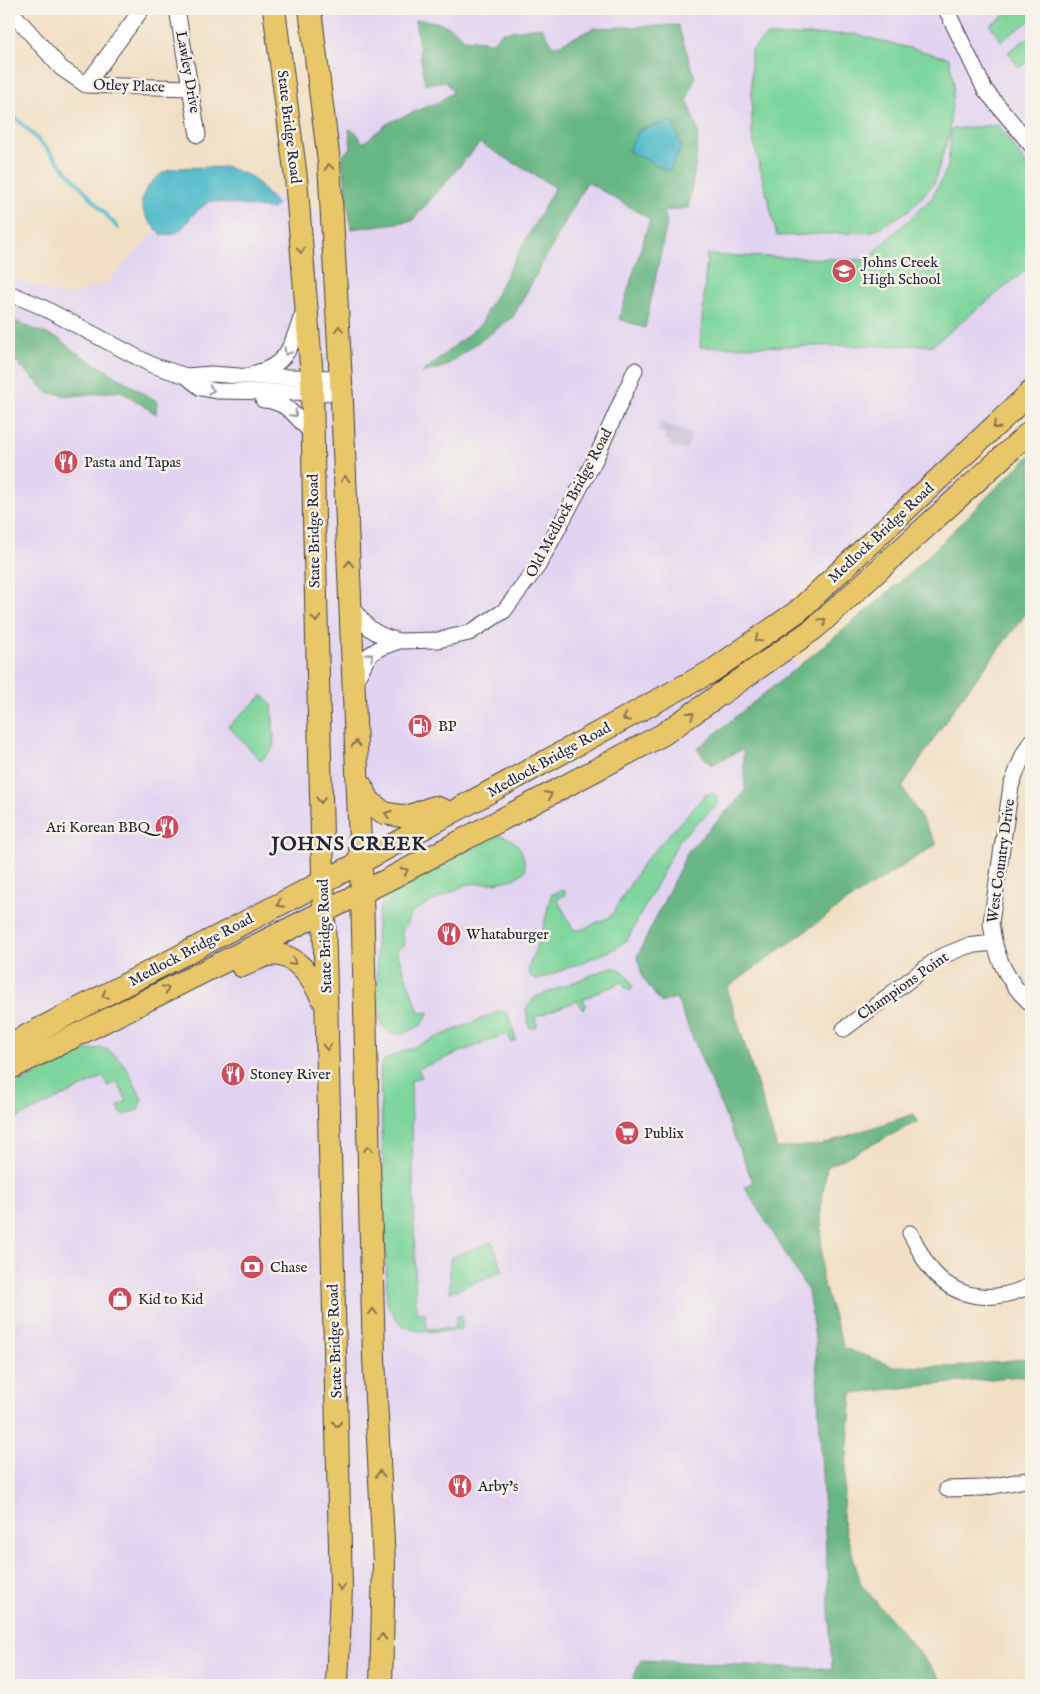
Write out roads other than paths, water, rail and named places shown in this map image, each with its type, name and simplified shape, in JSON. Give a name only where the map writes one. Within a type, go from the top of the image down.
[{"type":"highway","name":"State Bridge Road","points":[[274,9],[296,178],[312,386],[341,1587],[337,1685]]},
{"type":"highway","points":[[310,9],[329,162],[354,685],[362,893],[374,1357],[384,1564],[381,1685]]},
{"type":"highway","name":"Medlock Bridge Road","points":[[9,1045],[361,862],[712,671],[798,611],[1031,392]]},
{"type":"highway","name":"Medlock Bridge Road","points":[[9,1069],[362,893],[662,735],[815,628],[1031,431]]},
{"type":"highway","points":[[357,778],[370,802],[384,813],[407,817],[434,807],[452,812]]},
{"type":"highway","points":[[197,974],[224,974],[265,956],[285,957],[308,973],[327,1006]]},
{"type":"street","points":[[86,85],[142,9]]},
{"type":"street","name":"Lawley Drive","points":[[177,9],[198,135]]},
{"type":"street","points":[[946,9],[985,90],[1031,145]]},
{"type":"street","name":"Otley Place","points":[[9,10],[61,68],[86,85],[191,88]]},
{"type":"street","points":[[9,293],[40,306],[152,364],[186,376],[201,388],[239,393],[341,385]]},
{"type":"street","points":[[239,376],[265,371],[282,360],[288,353],[305,308]]},
{"type":"street","name":"Old Medlock Bridge Road","points":[[354,685],[369,655],[380,648],[399,642],[438,640],[469,633],[504,611],[538,566],[596,458],[635,370]]},
{"type":"street","points":[[186,376],[211,374],[239,376],[312,386]]},
{"type":"street","points":[[239,393],[248,400],[278,402],[290,408],[312,434]]},
{"type":"street","name":"Old Medlock Bridge Road","points":[[350,603],[368,628],[379,636],[399,642]]},
{"type":"street","name":"West Country Drive","points":[[1031,741],[1024,753],[1011,786],[992,902],[991,923],[993,943],[1008,978],[1031,1004]]},
{"type":"street","name":"Champions Point","points":[[844,1029],[940,958],[967,946],[993,943]]},
{"type":"street","points":[[910,1233],[927,1264],[939,1278],[958,1291],[980,1297],[998,1297],[1017,1292],[1031,1284]]},
{"type":"street","points":[[946,1489],[984,1488],[1031,1479]]},
{"type":"water","points":[[673,121],[681,147],[669,171],[628,151],[639,130]]},
{"type":"water","points":[[227,167],[252,177],[277,205],[273,209],[210,201],[197,211],[182,228],[169,235],[162,235],[146,216],[143,210],[143,196],[153,181],[162,174],[179,168]]},
{"type":"waterway","points":[[9,111],[48,150],[118,228]]},
{"type":"place","name":"Johns Creek High School","points":[[844,271]]},
{"type":"place","name":"Pasta and Tapas","points":[[66,462]]},
{"type":"place","name":"BP","points":[[420,726]]},
{"type":"place","name":"Ari Korean BBQ","points":[[167,827]]},
{"type":"place","name":"Whataburger","points":[[449,934]]},
{"type":"place","name":"Stoney River","points":[[233,1074]]},
{"type":"place","name":"Publix","points":[[627,1133]]},
{"type":"place","name":"Chase","points":[[252,1267]]},
{"type":"place","name":"Kid to Kid","points":[[120,1299]]},
{"type":"place","name":"Arby's","points":[[460,1486]]},
{"type":"district","name":"JOHNS CREEK","points":[[349,844]]}]
